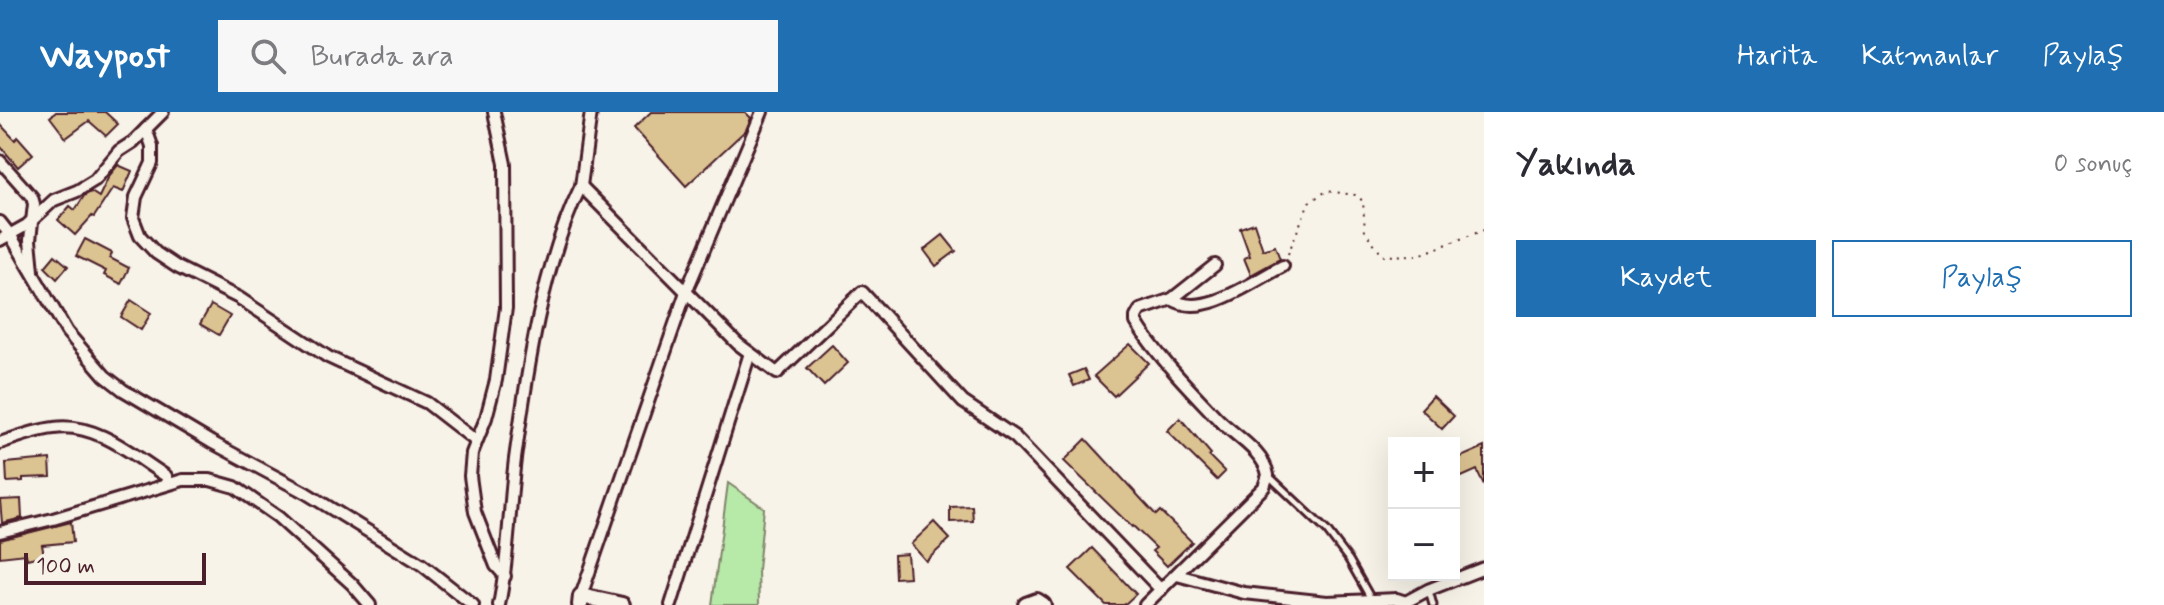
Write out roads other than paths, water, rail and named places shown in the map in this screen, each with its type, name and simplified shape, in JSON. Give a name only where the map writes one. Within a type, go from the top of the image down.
[{"type":"street","points":[[5,238],[54,200],[95,180],[119,151],[163,112]]},
{"type":"street","points":[[494,112],[506,172],[506,308],[496,380],[476,441],[470,476],[472,500],[496,566],[505,576]]},
{"type":"street","points":[[499,605],[505,576],[515,459],[538,325],[568,213],[581,186],[591,112]]},
{"type":"street","points":[[622,605],[580,601],[686,292],[762,112]]},
{"type":"street","points":[[146,129],[152,146],[152,163],[134,204],[133,218],[140,236],[156,253],[239,298],[328,357],[427,403],[476,441]]},
{"type":"street","points":[[0,161],[32,197],[31,258],[34,277]]},
{"type":"street","points":[[581,186],[686,292],[750,353],[777,373],[862,292],[963,402],[1015,437],[1161,590]]},
{"type":"street","points":[[0,222],[5,238],[88,359],[123,390],[319,500],[421,564],[473,605]]},
{"type":"street","points":[[1145,605],[1264,487],[1268,475],[1262,459],[1219,420],[1136,322],[1140,310],[1172,299],[1215,265]]},
{"type":"street","points":[[1172,299],[1193,305],[1218,300],[1283,266]]},
{"type":"street","points":[[671,605],[750,353]]},
{"type":"street","points":[[0,443],[51,428],[82,429],[107,439],[166,476],[169,483]]},
{"type":"street","points":[[0,532],[76,513],[169,483],[201,479],[235,487],[278,517],[352,584],[370,605]]},
{"type":"street","points":[[1177,575],[1244,593],[1327,602],[1397,599],[1403,603],[1484,568]]},
{"type":"street","points":[[1026,605],[1037,601],[1043,605]]},
{"type":"lane","points":[[1268,475],[1327,531],[1349,560],[1371,600]]},
{"type":"lane","points":[[1428,590],[1433,605]]}]
